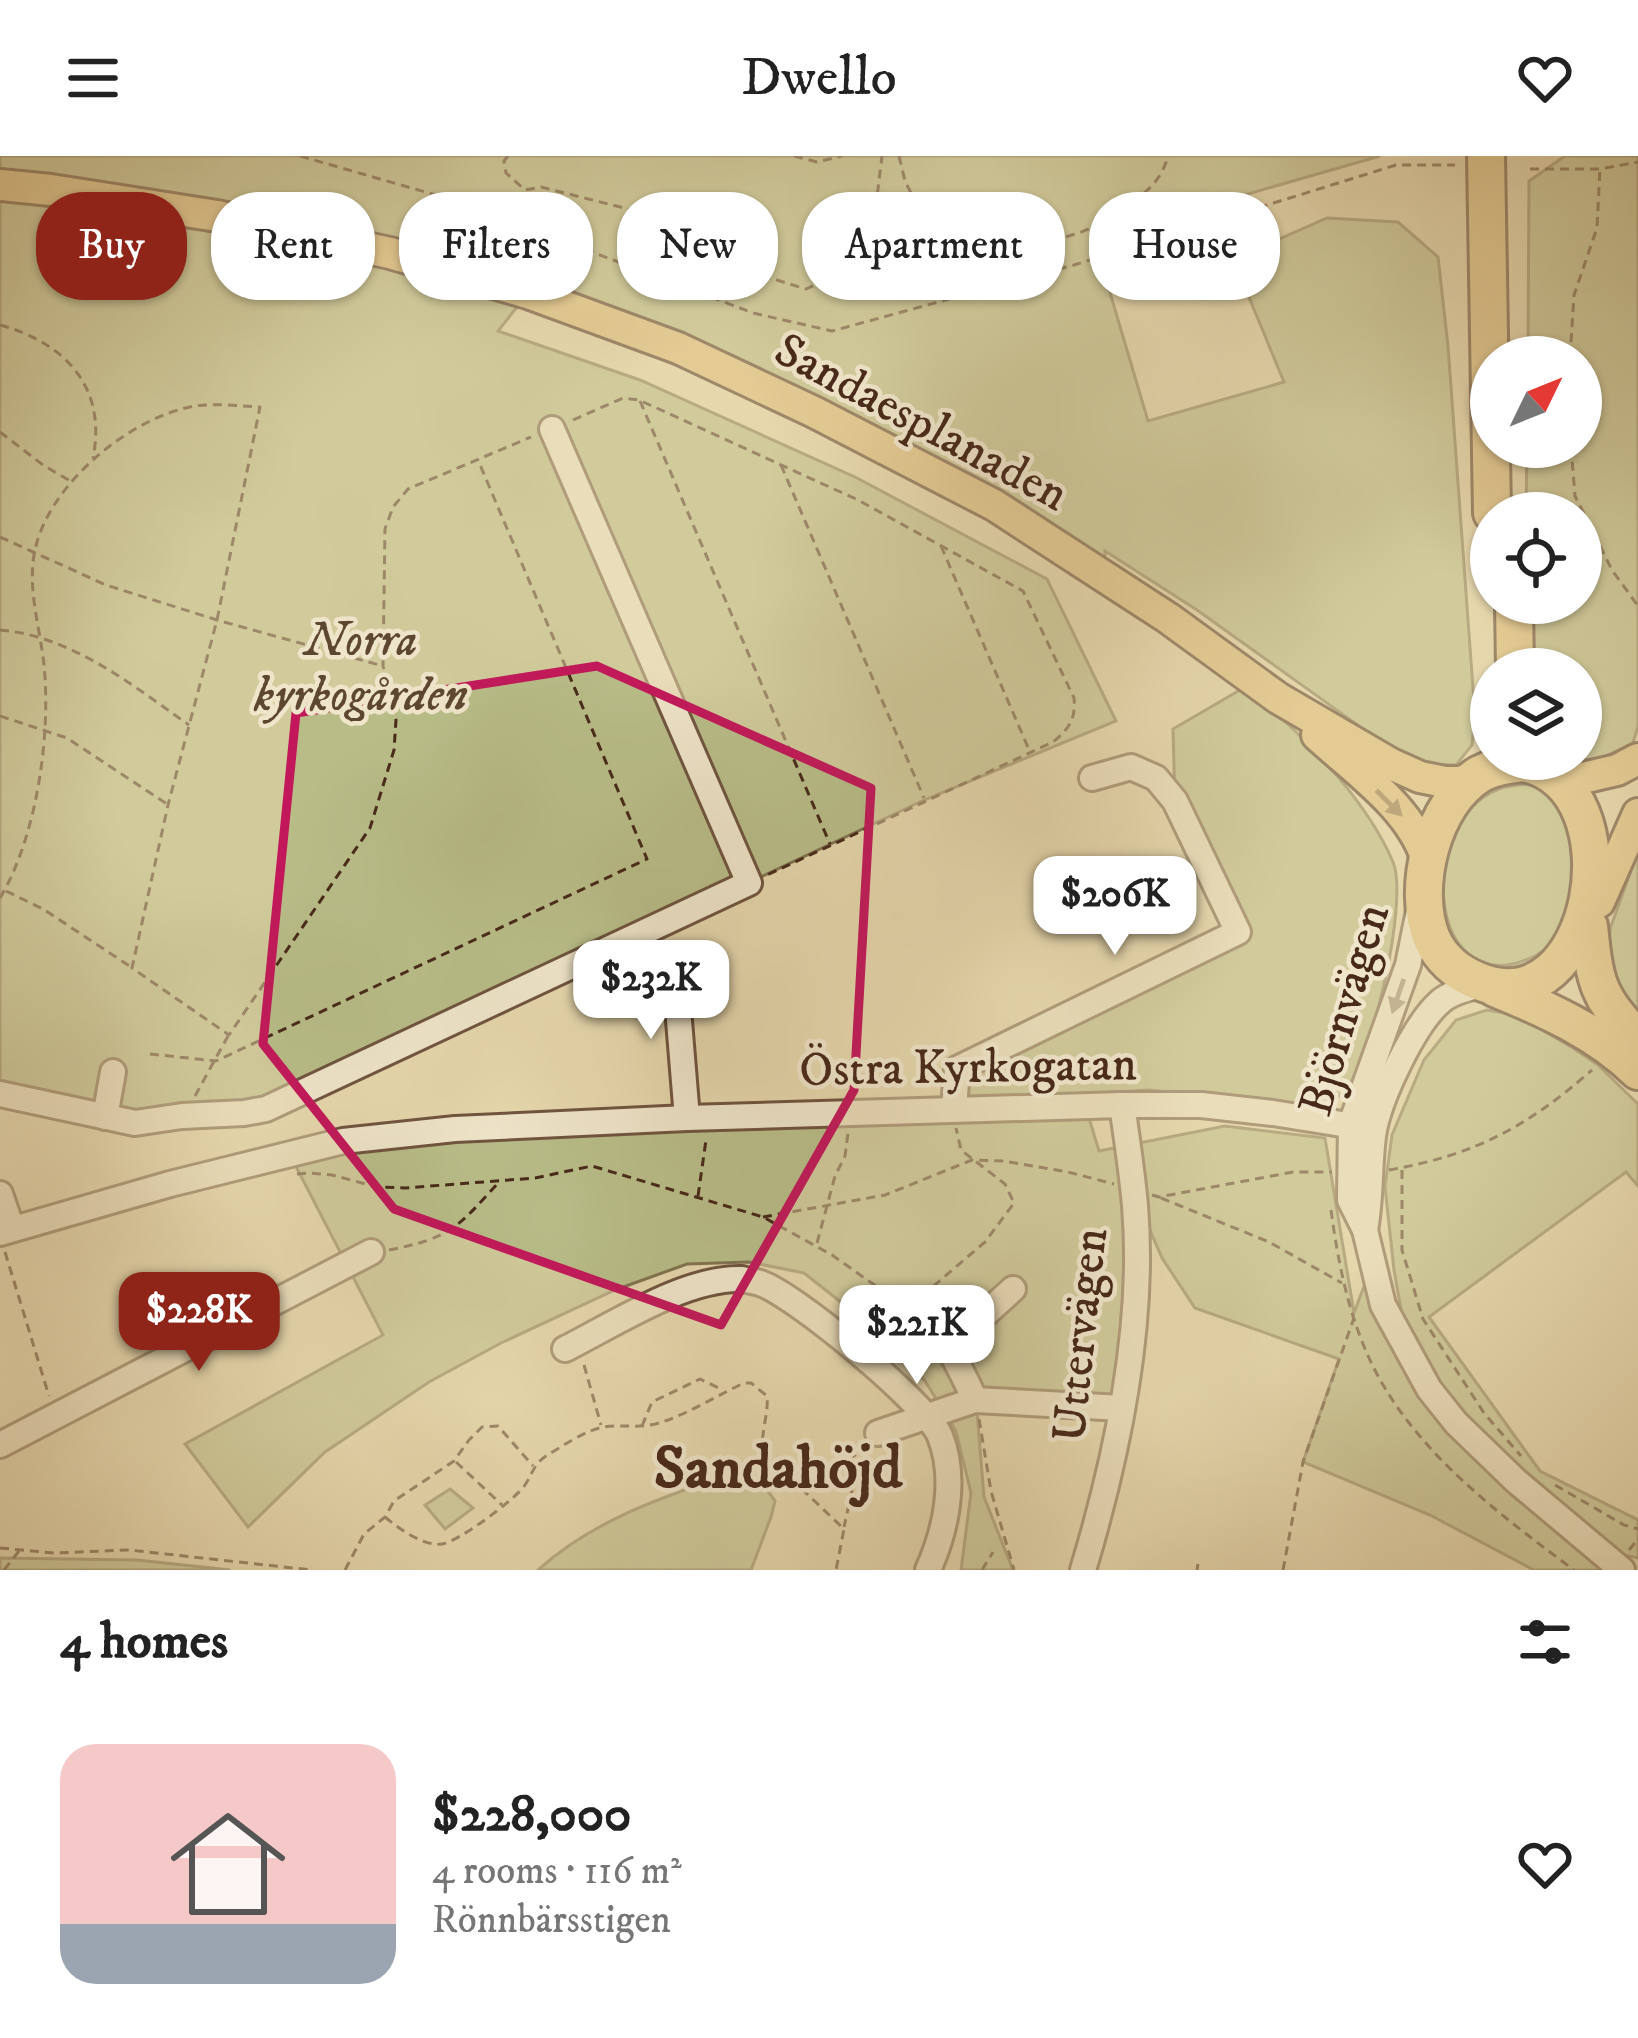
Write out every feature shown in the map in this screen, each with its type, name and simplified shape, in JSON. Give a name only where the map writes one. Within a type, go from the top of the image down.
[{"type":"highway","points":[[1470,160],[1491,492]]},
{"type":"highway","points":[[1510,336],[1518,162]]},
{"type":"highway","points":[[1470,780],[1442,817],[1425,871],[1425,912],[1434,944],[1459,972],[1549,1010],[1588,1032],[1638,1071]]},
{"type":"highway","points":[[1488,985],[1533,984],[1548,976],[1575,950],[1594,914],[1605,870],[1604,837],[1590,800],[1569,780]]},
{"type":"highway","points":[[1594,914],[1594,975],[1612,1010],[1638,1040]]},
{"type":"main road","name":"Sandaesplanaden","points":[[0,185],[217,216],[390,254],[528,293],[678,348],[994,505],[1168,618],[1277,698],[1391,764],[1420,777],[1459,782],[1470,774]]},
{"type":"main road","name":"Sandaesplanaden","points":[[1277,698],[1414,830],[1425,871]]},
{"type":"main road","points":[[1602,770],[1617,770],[1638,759]]},
{"type":"main road","points":[[1594,914],[1638,814]]},
{"type":"street","points":[[0,1094],[135,1123],[266,1109],[749,883],[552,428]]},
{"type":"street","points":[[954,1109],[957,1069],[1238,932],[1175,801],[1156,778],[1131,767],[1092,778]]},
{"type":"street","name":"Björnvägen","points":[[1425,871],[1408,965],[1362,1127],[1360,1172],[1371,1197],[1365,1230],[1384,1305],[1429,1388],[1456,1423],[1516,1481],[1622,1570]]},
{"type":"street","points":[[674,960],[698,1118]]},
{"type":"street","name":"Björnvägen","points":[[1362,1127],[1432,1011],[1450,994],[1488,985]]},
{"type":"street","points":[[105,1117],[113,1072]]},
{"type":"street","name":"Östra Kyrkogatan","points":[[4,1242],[170,1184],[343,1141],[455,1129],[1122,1105],[1201,1106],[1362,1127]]},
{"type":"street","name":"Uttervägen","points":[[1083,1570],[1122,1408],[1133,1314],[1133,1190],[1122,1105]]},
{"type":"street","points":[[0,1194],[4,1242]]},
{"type":"street","points":[[0,1445],[370,1252]]},
{"type":"street","points":[[571,1346],[683,1290],[717,1281],[763,1283],[814,1317],[927,1415],[940,1435],[948,1482],[946,1515],[928,1570]]},
{"type":"street","points":[[950,1346],[1013,1289]]},
{"type":"street","points":[[908,1308],[950,1346],[975,1400]]},
{"type":"street","points":[[878,1432],[975,1400],[1122,1408]]},
{"type":"path","points":[[300,156],[460,202],[754,313],[832,331],[1074,266],[1396,165],[1470,160]]},
{"type":"path","points":[[508,156],[506,173],[524,190],[541,187],[676,225],[767,277],[802,288]]},
{"type":"path","points":[[794,156],[817,163],[842,156]]},
{"type":"path","points":[[878,192],[882,156]]},
{"type":"path","points":[[898,156],[910,192]]},
{"type":"path","points":[[1065,237],[1099,226],[1142,196],[1162,173],[1164,156]]},
{"type":"path","points":[[1518,162],[1600,169],[1638,162]]},
{"type":"path","points":[[1571,336],[1574,295],[1597,228],[1600,169]]},
{"type":"path","points":[[0,325],[33,336],[73,365],[95,409],[98,433],[93,460]]},
{"type":"path","points":[[182,1115],[229,1035],[370,828],[394,750],[396,720],[383,666],[385,529],[393,507],[408,490],[623,398],[639,400],[858,500],[1024,591],[1074,698],[1076,713],[1053,742],[749,883]]},
{"type":"path","points":[[639,400],[831,846]]},
{"type":"path","points":[[0,898],[41,773],[45,689],[33,596],[34,552],[44,523],[57,499],[93,460],[132,431],[196,406],[260,407],[217,620],[168,805],[132,968]]},
{"type":"path","points":[[0,431],[72,482]]},
{"type":"path","points":[[150,1054],[216,1061],[647,859],[478,460]]},
{"type":"path","points":[[781,464],[924,800]]},
{"type":"path","points":[[1573,468],[1575,496],[1612,570],[1638,606]]},
{"type":"path","points":[[0,537],[106,585],[383,666]]},
{"type":"path","points":[[940,544],[1030,752]]},
{"type":"path","points":[[0,630],[40,639],[109,668],[189,725]]},
{"type":"path","points":[[0,716],[82,746],[168,805]]},
{"type":"path","points":[[5,890],[43,909],[229,1035]]},
{"type":"path","points":[[1159,1197],[1293,1172],[1360,1172],[1439,1161],[1529,1121],[1598,1065]]},
{"type":"path","points":[[294,1175],[310,1172],[391,1188],[535,1178],[592,1166],[763,1217],[816,1246],[908,1308],[986,1242],[1014,1203],[1005,1184],[961,1150],[954,1109]]},
{"type":"path","points":[[816,1246],[849,1142],[847,1113]]},
{"type":"path","points":[[697,1198],[698,1118]]},
{"type":"path","points":[[763,1217],[885,1195],[972,1160],[1003,1161],[1068,1172],[1159,1197],[1269,1242],[1345,1285]]},
{"type":"path","points":[[1402,1168],[1402,1250],[1423,1318],[1484,1413],[1524,1460]]},
{"type":"path","points":[[370,1252],[447,1234],[500,1180]]},
{"type":"path","points":[[4,1242],[55,1415]]},
{"type":"path","points":[[1283,1570],[1303,1462],[1354,1316]]},
{"type":"path","points":[[571,1346],[602,1427]]},
{"type":"path","points":[[642,1427],[652,1402],[700,1378],[726,1392]]},
{"type":"path","points":[[385,1517],[431,1544],[450,1542],[503,1506],[542,1459],[602,1427],[664,1422],[751,1383],[767,1396],[764,1453],[844,1529]]},
{"type":"path","points":[[975,1400],[991,1492],[1014,1570]]},
{"type":"path","points":[[345,1570],[364,1534],[385,1517],[394,1501],[454,1461],[482,1427],[498,1426],[533,1466]]},
{"type":"path","points":[[805,1492],[839,1474],[878,1432]]},
{"type":"path","points":[[454,1461],[503,1506]]},
{"type":"path","points":[[836,1570],[854,1486],[839,1474]]},
{"type":"path","points":[[1555,1485],[1638,1529]]},
{"type":"path","points":[[0,1548],[53,1553],[129,1550],[312,1570]]},
{"type":"path","points":[[4,1570],[21,1550]]},
{"type":"path","points":[[982,1570],[993,1552]]},
{"type":"highlighted area","points":[[597,666],[871,788],[854,1090],[721,1325],[394,1209],[263,1044],[296,713]]},
{"type":"green space","name":"Norra kyrkogården","points":[[0,156],[1380,156],[1255,192],[1089,192],[1089,300],[1112,300],[1148,421],[1284,382],[1250,300],[1280,300],[1280,239],[1327,218],[1398,222],[1438,257],[1470,648],[1470,748],[1456,765],[1423,764],[1380,741],[1197,610],[1105,551],[1105,577],[993,505],[543,300],[593,300],[593,192],[399,192],[399,300],[522,300],[498,331],[640,380],[855,477],[1047,579],[1116,721],[924,800],[288,1100],[135,1123],[0,1094]]},
{"type":"green space","points":[[1565,156],[1638,156],[1638,726],[1633,743],[1602,758],[1602,648],[1530,648],[1528,624],[1602,624],[1602,492],[1526,492],[1527,468],[1602,468],[1602,336],[1528,336],[1529,181]]},
{"type":"green space","points":[[1245,687],[1287,723],[1349,790],[1393,862],[1397,882],[1392,944],[1366,1049],[1344,1092],[1325,1103],[1302,1105],[1148,1090],[1085,1094],[1099,1151],[1225,1126],[1325,1138],[1354,1313],[1372,1265],[1429,1389],[1622,1570],[1534,1570],[1430,1515],[1303,1462],[1339,1359],[1195,1308],[1162,1258],[1134,1193],[1122,1408],[976,1400],[984,1497],[1013,1570],[961,1570],[971,1493],[956,1431],[925,1381],[875,1329],[804,1273],[749,1262],[687,1264],[615,1290],[501,1343],[429,1382],[325,1452],[248,1527],[185,1444],[383,1335],[289,1153],[343,1141],[953,1109],[957,1069],[1237,933],[1175,801],[1173,729]]},
{"type":"green space","points":[[1527,784],[1545,790],[1579,824],[1571,908],[1545,950],[1523,961],[1491,965],[1467,953],[1452,930],[1444,900],[1445,867],[1454,835],[1472,807],[1499,789]]},
{"type":"green space","points":[[1638,851],[1638,1027],[1608,978],[1610,929]]},
{"type":"green space","points":[[1487,1010],[1516,1015],[1573,1048],[1638,1104],[1638,1186],[1626,1172],[1429,1317],[1540,1471],[1638,1520],[1638,1558],[1615,1553],[1533,1484],[1435,1381],[1402,1315],[1385,1187],[1392,1135],[1424,1060],[1456,1020]]},
{"type":"green space","points":[[724,1476],[754,1480],[775,1501],[751,1570],[538,1570],[602,1525]]},
{"type":"green space","points":[[450,1489],[473,1508],[445,1529],[425,1505]]},
{"type":"green space","points":[[0,1558],[137,1560],[230,1570],[0,1570]]},
{"type":"district","name":"Sandahöjd","points":[[778,1469]]}]
